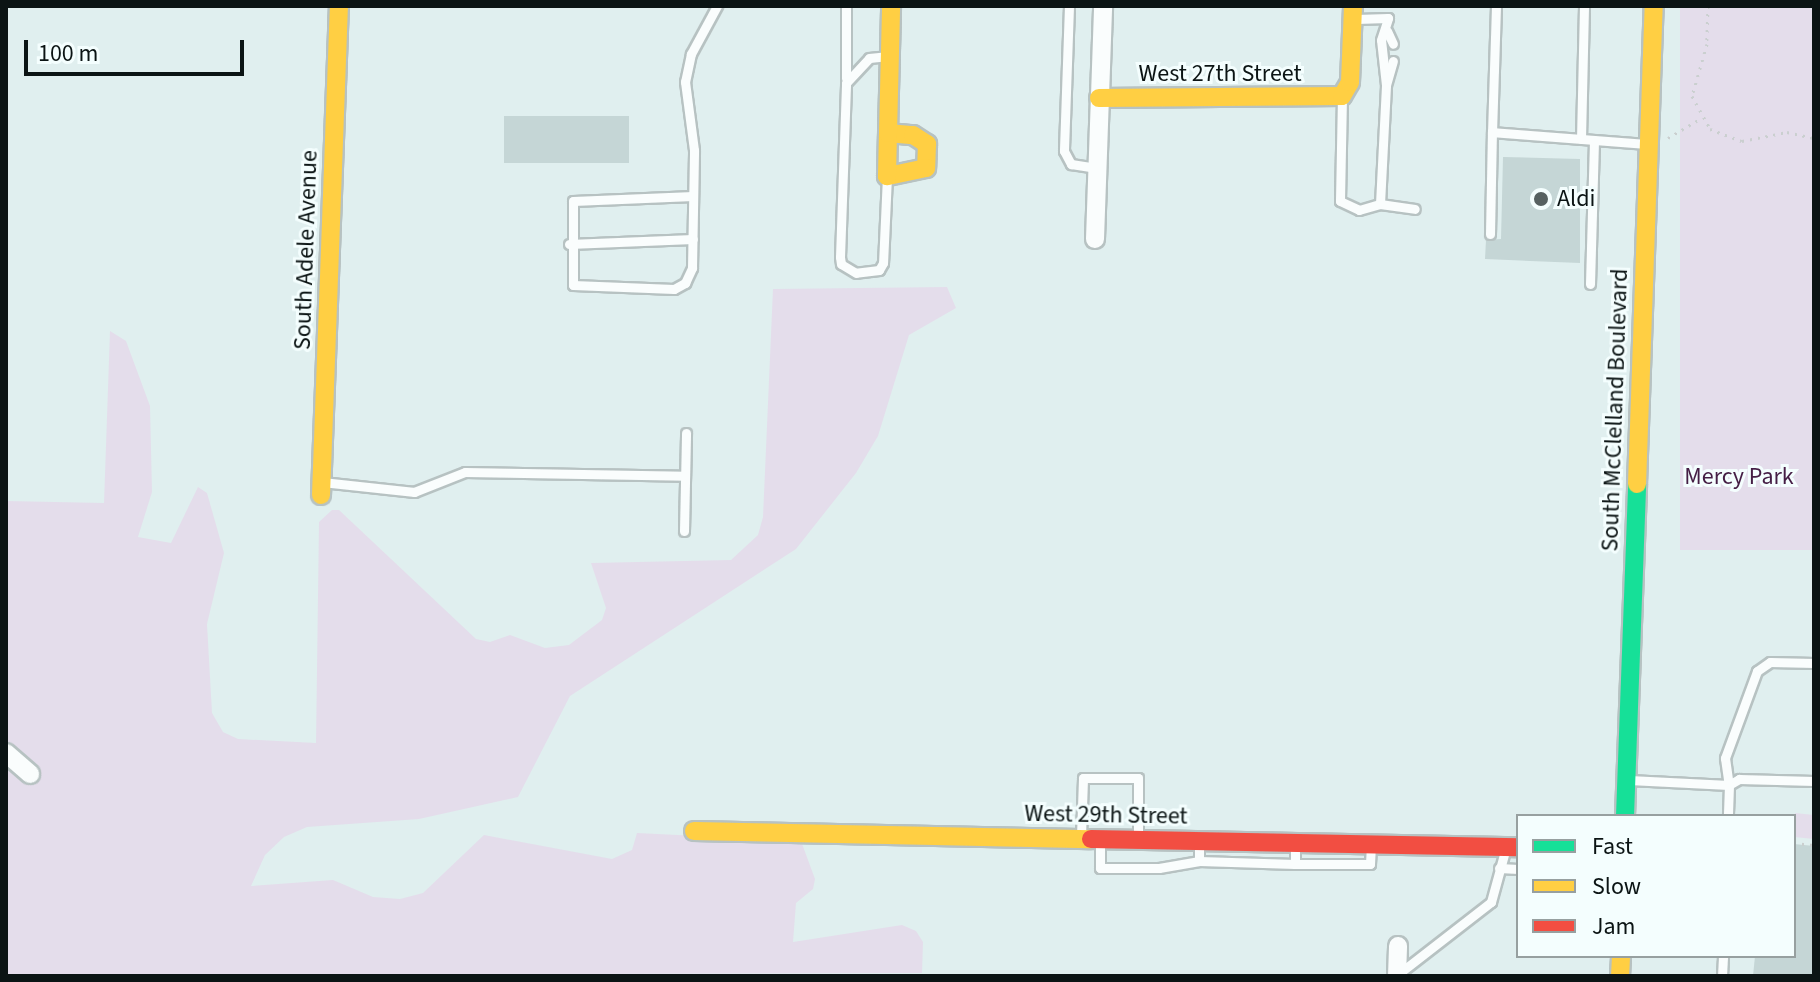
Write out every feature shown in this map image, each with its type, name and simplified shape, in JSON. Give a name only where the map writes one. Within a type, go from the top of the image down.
[{"type":"street","name":"South Adele Avenue","points":[[321,489],[339,6]]},
{"type":"street","points":[[888,133],[920,138],[929,151],[926,168],[916,174],[887,176],[888,133],[890,56],[891,6]]},
{"type":"street","points":[[1095,239],[1103,6]]},
{"type":"street","name":"South McClelland Boulevard","points":[[1625,814],[1654,6]]},
{"type":"street","points":[[1342,96],[1350,82],[1353,12]]},
{"type":"street","name":"West 27th Street","points":[[1099,98],[1342,96]]},
{"type":"street","points":[[6,753],[30,774]]},
{"type":"street","name":"West 29th Street","points":[[694,831],[1512,847]]},
{"type":"street","points":[[1397,976],[1398,946]]},
{"type":"lane","points":[[693,196],[578,197],[569,206],[570,276],[582,289],[674,289],[685,283],[692,268],[693,196],[685,82],[691,54],[717,6]]},
{"type":"lane","points":[[846,6],[840,257],[846,269],[856,273],[879,270],[883,263],[887,176]]},
{"type":"lane","points":[[1069,6],[1064,151],[1071,164],[1097,168]]},
{"type":"lane","points":[[1388,6],[1387,31],[1393,44]]},
{"type":"lane","points":[[1490,234],[1496,6]]},
{"type":"lane","points":[[1581,139],[1584,6]]},
{"type":"lane","points":[[1353,12],[1388,18]]},
{"type":"lane","points":[[1380,204],[1386,85],[1381,40],[1387,31]]},
{"type":"lane","points":[[846,83],[857,65],[890,56]]},
{"type":"lane","points":[[1386,85],[1393,61]]},
{"type":"lane","points":[[1342,96],[1340,201],[1359,210],[1380,204],[1415,209]]},
{"type":"lane","points":[[1492,132],[1649,144]]},
{"type":"lane","points":[[1590,284],[1594,140]]},
{"type":"lane","points":[[569,244],[693,239]]},
{"type":"lane","points":[[684,531],[686,433]]},
{"type":"lane","points":[[321,489],[414,492],[465,472],[685,476]]},
{"type":"lane","points":[[1728,814],[1729,785],[1725,758],[1729,737],[1757,671],[1770,662],[1814,663]]},
{"type":"lane","points":[[1138,840],[1138,778],[1083,778],[1091,839],[1100,868],[1159,868],[1199,861],[1370,864],[1371,845]]},
{"type":"lane","points":[[1626,780],[1729,785],[1739,779],[1814,781]]},
{"type":"lane","points":[[1199,841],[1199,861]]},
{"type":"lane","points":[[1295,843],[1295,864]]},
{"type":"lane","points":[[1397,976],[1491,902],[1499,868],[1512,847]]},
{"type":"lane","points":[[1499,868],[1516,869]]},
{"type":"path","points":[[1708,6],[1707,44],[1692,96],[1701,118],[1724,138],[1742,141],[1787,132],[1814,138]]},
{"type":"path","points":[[1649,144],[1673,137],[1701,118]]},
{"type":"green space","name":"Mercy Park","points":[[1680,6],[1814,6],[1814,550],[1680,550]]},
{"type":"green space","points":[[947,287],[956,308],[909,335],[878,436],[856,473],[796,549],[570,696],[518,797],[419,819],[307,827],[284,837],[265,855],[251,886],[333,880],[373,897],[400,899],[423,893],[484,835],[612,859],[632,850],[637,833],[801,841],[815,879],[813,889],[796,903],[793,942],[902,925],[916,931],[923,942],[922,973],[6,976],[6,501],[104,503],[110,331],[126,341],[150,406],[152,492],[138,537],[171,543],[198,487],[207,493],[224,553],[207,624],[212,713],[223,732],[238,739],[316,743],[319,522],[332,510],[339,510],[476,639],[490,642],[510,635],[545,648],[569,645],[602,620],[606,608],[591,563],[731,560],[758,535],[763,517],[773,289]]},
{"type":"green space","points":[[1795,814],[1814,815],[1814,839],[1796,837]]},
{"type":"building","points":[[504,116],[629,116],[629,163],[504,163]]},
{"type":"building","name":"Aldi","points":[[1503,157],[1580,159],[1580,263],[1485,259],[1486,240],[1501,239]]},
{"type":"building","points":[[1796,844],[1814,846],[1814,976],[1753,976],[1755,958],[1796,958]]},
{"type":"traffic: fast","points":[[1625,814],[1637,484]]},
{"type":"traffic: slow","points":[[321,495],[339,6]]},
{"type":"traffic: slow","points":[[888,133],[913,135],[927,144],[926,168],[887,176],[888,133],[891,6]]},
{"type":"traffic: slow","points":[[1099,98],[1342,96],[1350,82],[1353,6]]},
{"type":"traffic: slow","points":[[1637,484],[1654,6]]},
{"type":"traffic: slow","points":[[694,831],[1091,839]]},
{"type":"traffic: slow","points":[[1620,976],[1621,958]]},
{"type":"traffic: jam","points":[[1091,839],[1516,847]]},
{"type":"place","name":"Aldi","points":[[1541,199]]}]
